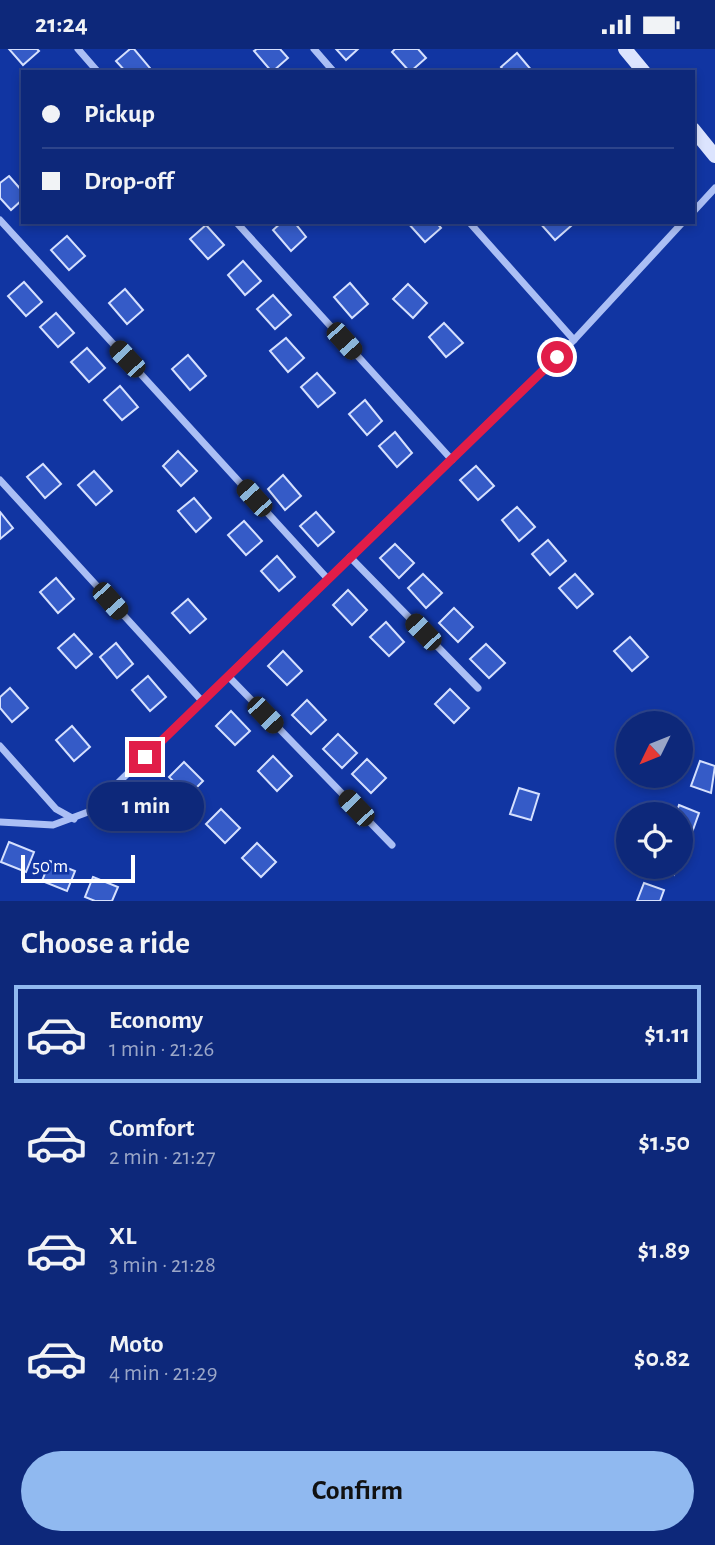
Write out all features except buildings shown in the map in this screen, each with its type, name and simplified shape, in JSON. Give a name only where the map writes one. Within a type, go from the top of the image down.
[{"type":"main road","points":[[625,49],[643,70]]},
{"type":"main road","points":[[695,131],[715,156]]},
{"type":"street","points":[[78,49],[97,70]]},
{"type":"street","points":[[314,49],[332,70]]},
{"type":"street","points":[[695,210],[715,188]]},
{"type":"street","points":[[0,220],[327,578]]},
{"type":"street","points":[[238,224],[452,460]]},
{"type":"street","points":[[471,224],[574,340]]},
{"type":"street","points":[[0,822],[53,825],[88,812],[574,340],[682,224]]},
{"type":"street","points":[[0,480],[202,701]]},
{"type":"street","points":[[349,557],[478,688]]},
{"type":"street","points":[[229,677],[393,845]]},
{"type":"street","points":[[0,746],[56,809],[74,819]]},
{"type":"route","points":[[145,757],[557,357]]}]
